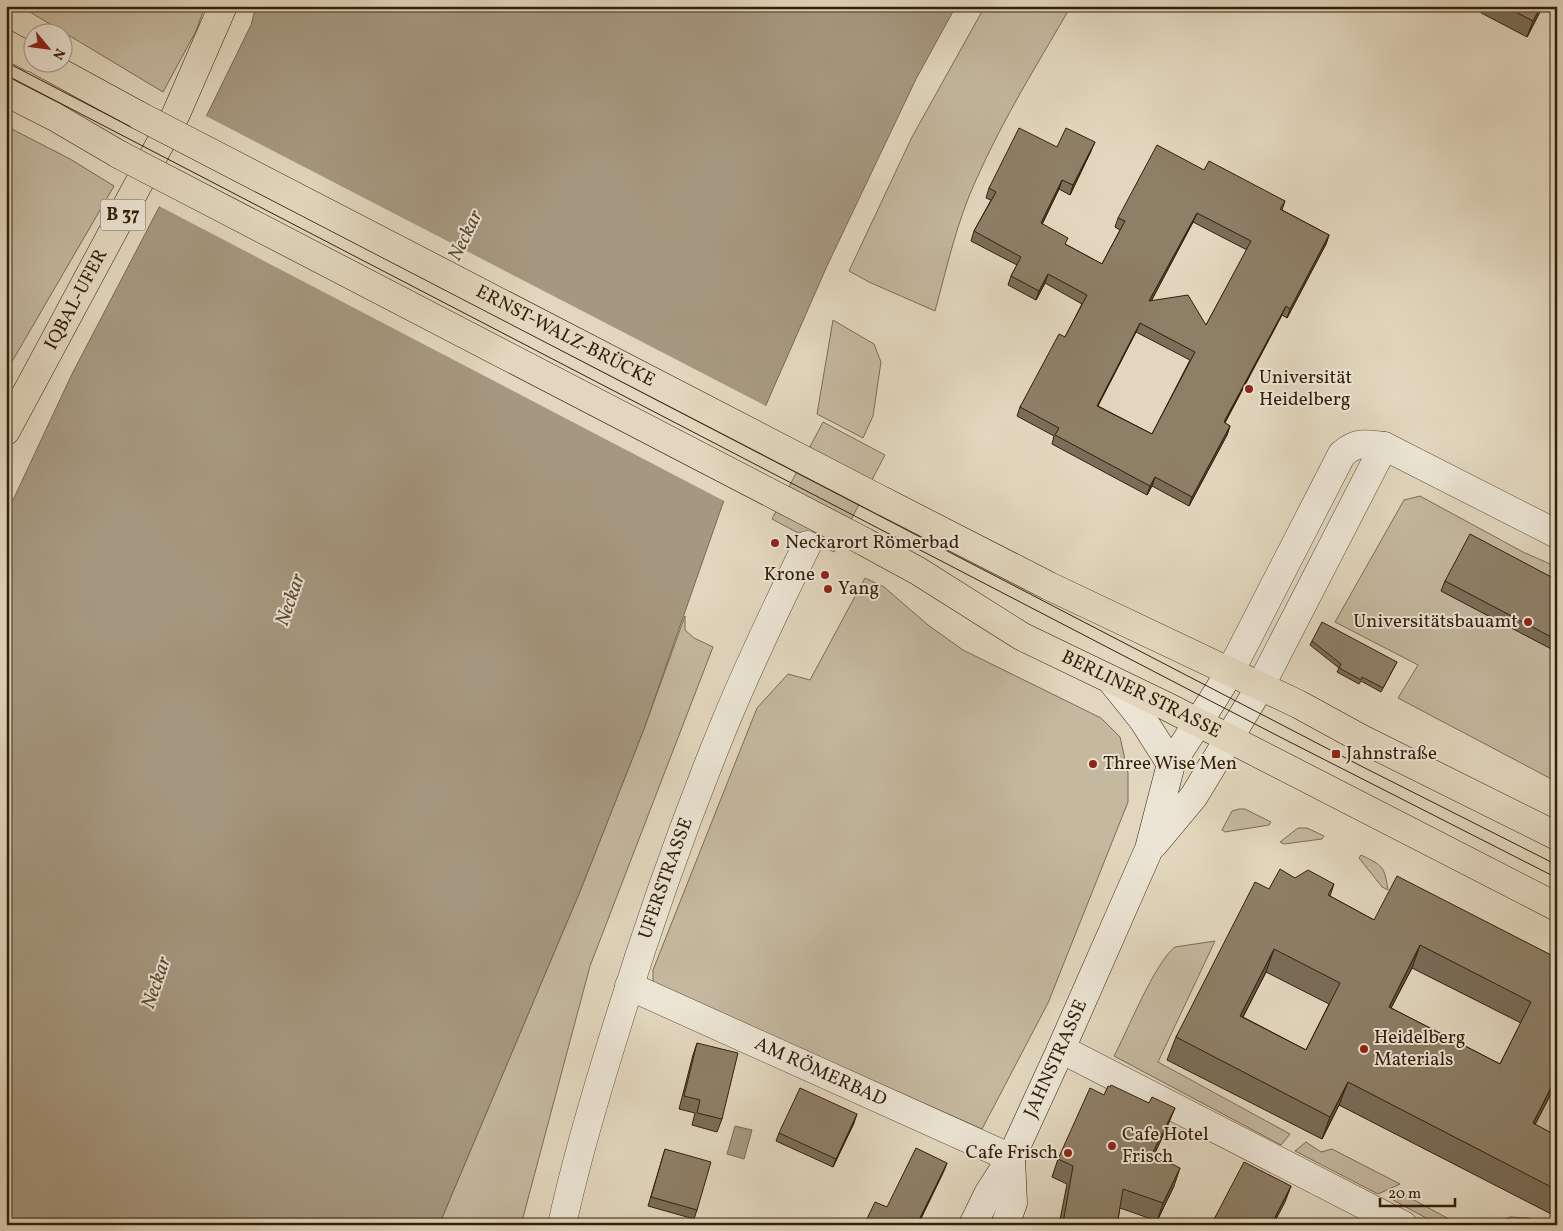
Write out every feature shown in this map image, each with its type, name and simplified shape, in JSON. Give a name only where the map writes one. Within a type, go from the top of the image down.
[{"type":"main road","name":"IQBAL-UFER","points":[[8,424],[176,114],[224,6]]},
{"type":"main road","points":[[6,44],[22,53]]},
{"type":"main road","name":"ERNST-WALZ-BRÜCKE","points":[[59,72],[140,116],[883,501],[1049,586],[1230,672]]},
{"type":"main road","name":"BERLINER STRASSE","points":[[6,92],[55,117],[120,155],[863,541],[918,571],[1021,636],[1198,723],[1557,908]]},
{"type":"main road","points":[[1230,672],[1298,704],[1379,748],[1557,836]]},
{"type":"street","name":"JAHNSTRASSE","points":[[973,1225],[988,1194],[1011,1158],[1149,849],[1171,764],[1230,672],[1342,454],[1353,445],[1384,446],[1260,687],[1194,796],[1149,849]]},
{"type":"street","points":[[1384,446],[1557,534]]},
{"type":"street","name":"UFERSTRASSE","points":[[562,1225],[593,1106],[629,986],[672,859],[722,732],[767,628],[807,545]]},
{"type":"street","points":[[1111,680],[1143,720],[1171,764]]},
{"type":"street","name":"AM RÖMERBAD","points":[[629,986],[1011,1158]]},
{"type":"street","points":[[1061,1049],[1403,1225]]},
{"type":"street","name":"JAHNSTRASSE","points":[[1006,1225],[1013,1203],[1011,1158]]},
{"type":"shaded area","points":[[20,6],[205,6],[196,31],[163,92],[72,37],[72,22],[47,22]]},
{"type":"shaded area","points":[[985,6],[1071,6],[1009,113],[986,157],[969,196],[958,228],[935,311],[869,282],[849,271],[912,137]]},
{"type":"shaded area","points":[[6,126],[70,159],[114,186],[6,372]]},
{"type":"shaded area","points":[[833,320],[874,344],[881,362],[873,416],[863,438],[817,414]]},
{"type":"shaded area","points":[[823,422],[885,455],[834,552],[772,519]]},
{"type":"shaded area","points":[[1420,496],[1523,552],[1557,567],[1557,782],[1398,698],[1418,665],[1335,622],[1404,500]]},
{"type":"shaded area","points":[[865,578],[884,587],[928,625],[963,650],[1101,718],[1120,737],[1128,773],[1128,802],[1048,1003],[982,1129],[653,983],[653,970],[757,708],[788,674],[810,680]]},
{"type":"shaded area","points":[[685,616],[685,630],[694,638],[713,647],[590,966],[521,1225],[439,1225],[581,889],[644,729]]},
{"type":"shaded area","points":[[1245,809],[1271,822],[1269,825],[1225,832],[1222,830],[1232,811]]},
{"type":"shaded area","points":[[1298,828],[1307,828],[1324,836],[1322,839],[1284,844],[1280,842]]},
{"type":"shaded area","points":[[1361,855],[1381,867],[1384,871],[1388,890],[1382,887],[1359,858]]},
{"type":"shaded area","points":[[1215,941],[1158,1062],[1290,1134],[1281,1145],[1114,1056],[1150,982],[1167,955],[1175,947]]},
{"type":"shaded area","points":[[1557,1082],[1557,1163],[1524,1146]]},
{"type":"shaded area","points":[[1306,1142],[1321,1152],[1332,1149],[1400,1184],[1378,1194],[1295,1151]]},
{"type":"shaded area","points":[[1403,1194],[1460,1225],[1439,1225],[1393,1200]]},
{"type":"shaded area","points":[[1510,1217],[1528,1218],[1540,1225],[1493,1225]]},
{"type":"water","name":"Neckar","points":[[256,6],[956,6],[916,79],[827,266],[723,503],[644,729],[581,889],[439,1225],[6,1225],[6,515],[72,374],[201,127],[251,25]]},
{"type":"water","points":[[735,1126],[752,1130],[744,1159],[727,1154]]},
{"type":"pier","points":[[204,115],[768,407],[726,502],[157,205]]},
{"type":"building","points":[[1504,6],[1541,6],[1533,21]]},
{"type":"building","points":[[1019,128],[1057,147],[1066,128],[1095,142],[1073,185],[1062,180],[1041,223],[1068,238],[1065,244],[1102,264],[1125,221],[1118,218],[1157,145],[1204,170],[1209,161],[1285,201],[1280,209],[1329,235],[1290,309],[1286,306],[1224,422],[1230,426],[1192,497],[1155,477],[1150,486],[1055,435],[1059,428],[1020,407],[1059,334],[1065,337],[1087,295],[1048,274],[1039,291],[1011,276],[1021,257],[974,231],[996,192],[989,188]],"holes":[[[1197,213],[1251,241],[1206,325],[1188,295],[1149,301]],[[1140,323],[1195,352],[1152,434],[1097,406]]]},
{"type":"building","name":"Universitätsbauamt","points":[[1470,534],[1557,580],[1557,640],[1445,581]]},
{"type":"building","points":[[1322,622],[1397,662],[1383,688],[1362,677],[1361,680],[1339,668],[1341,664],[1312,641]]},
{"type":"building","name":"Heidelberg Materials","points":[[1280,869],[1295,878],[1308,870],[1334,884],[1328,895],[1374,920],[1397,876],[1557,958],[1557,1076],[1533,1123],[1557,1136],[1557,1190],[1348,1082],[1330,1117],[1176,1037],[1255,882],[1269,889]],"holes":[[[1420,945],[1531,1002],[1500,1064],[1389,1007]],[[1274,949],[1340,983],[1306,1050],[1240,1016]]]},
{"type":"building","points":[[697,1043],[738,1053],[722,1119],[697,1113],[700,1100],[684,1096]]},
{"type":"building","points":[[1111,1085],[1149,1103],[1152,1097],[1175,1108],[1152,1154],[1180,1168],[1163,1203],[1123,1189],[1117,1225],[1060,1225],[1060,1223],[1063,1223],[1073,1166],[1058,1159],[1090,1088],[1104,1095],[1108,1086],[1110,1087]]},
{"type":"building","points":[[800,1088],[857,1114],[836,1159],[779,1133]]},
{"type":"building","points":[[916,1148],[947,1163],[918,1222],[920,1225],[864,1225],[875,1202],[887,1207]]},
{"type":"building","points":[[665,1149],[711,1162],[697,1210],[651,1197]]},
{"type":"building","points":[[1244,1162],[1291,1186],[1271,1225],[1211,1225]]},
{"type":"building","points":[[1361,1219],[1372,1225],[1358,1225]]},
{"type":"building","points":[[608,1221],[622,1225],[607,1225]]},
{"type":"tram line","points":[[6,62],[1361,766],[1557,865]]},
{"type":"tram line","points":[[6,75],[1280,737],[1557,878]]},
{"type":"place","name":"Universität Heidelberg","points":[[1249,389]]},
{"type":"place","name":"Neckarort Römerbad","points":[[775,543]]},
{"type":"place","name":"Krone","points":[[825,575]]},
{"type":"place","name":"Yang","points":[[828,589]]},
{"type":"place","name":"Universitätsbauamt","points":[[1528,622]]},
{"type":"place","name":"Jahnstraße","points":[[1336,754]]},
{"type":"place","name":"Three Wise Men","points":[[1093,764]]},
{"type":"place","name":"Heidelberg Materials","points":[[1364,1049]]},
{"type":"place","name":"Cafe Hotel Frisch","points":[[1112,1146]]},
{"type":"place","name":"Cafe Frisch","points":[[1068,1153]]}]
